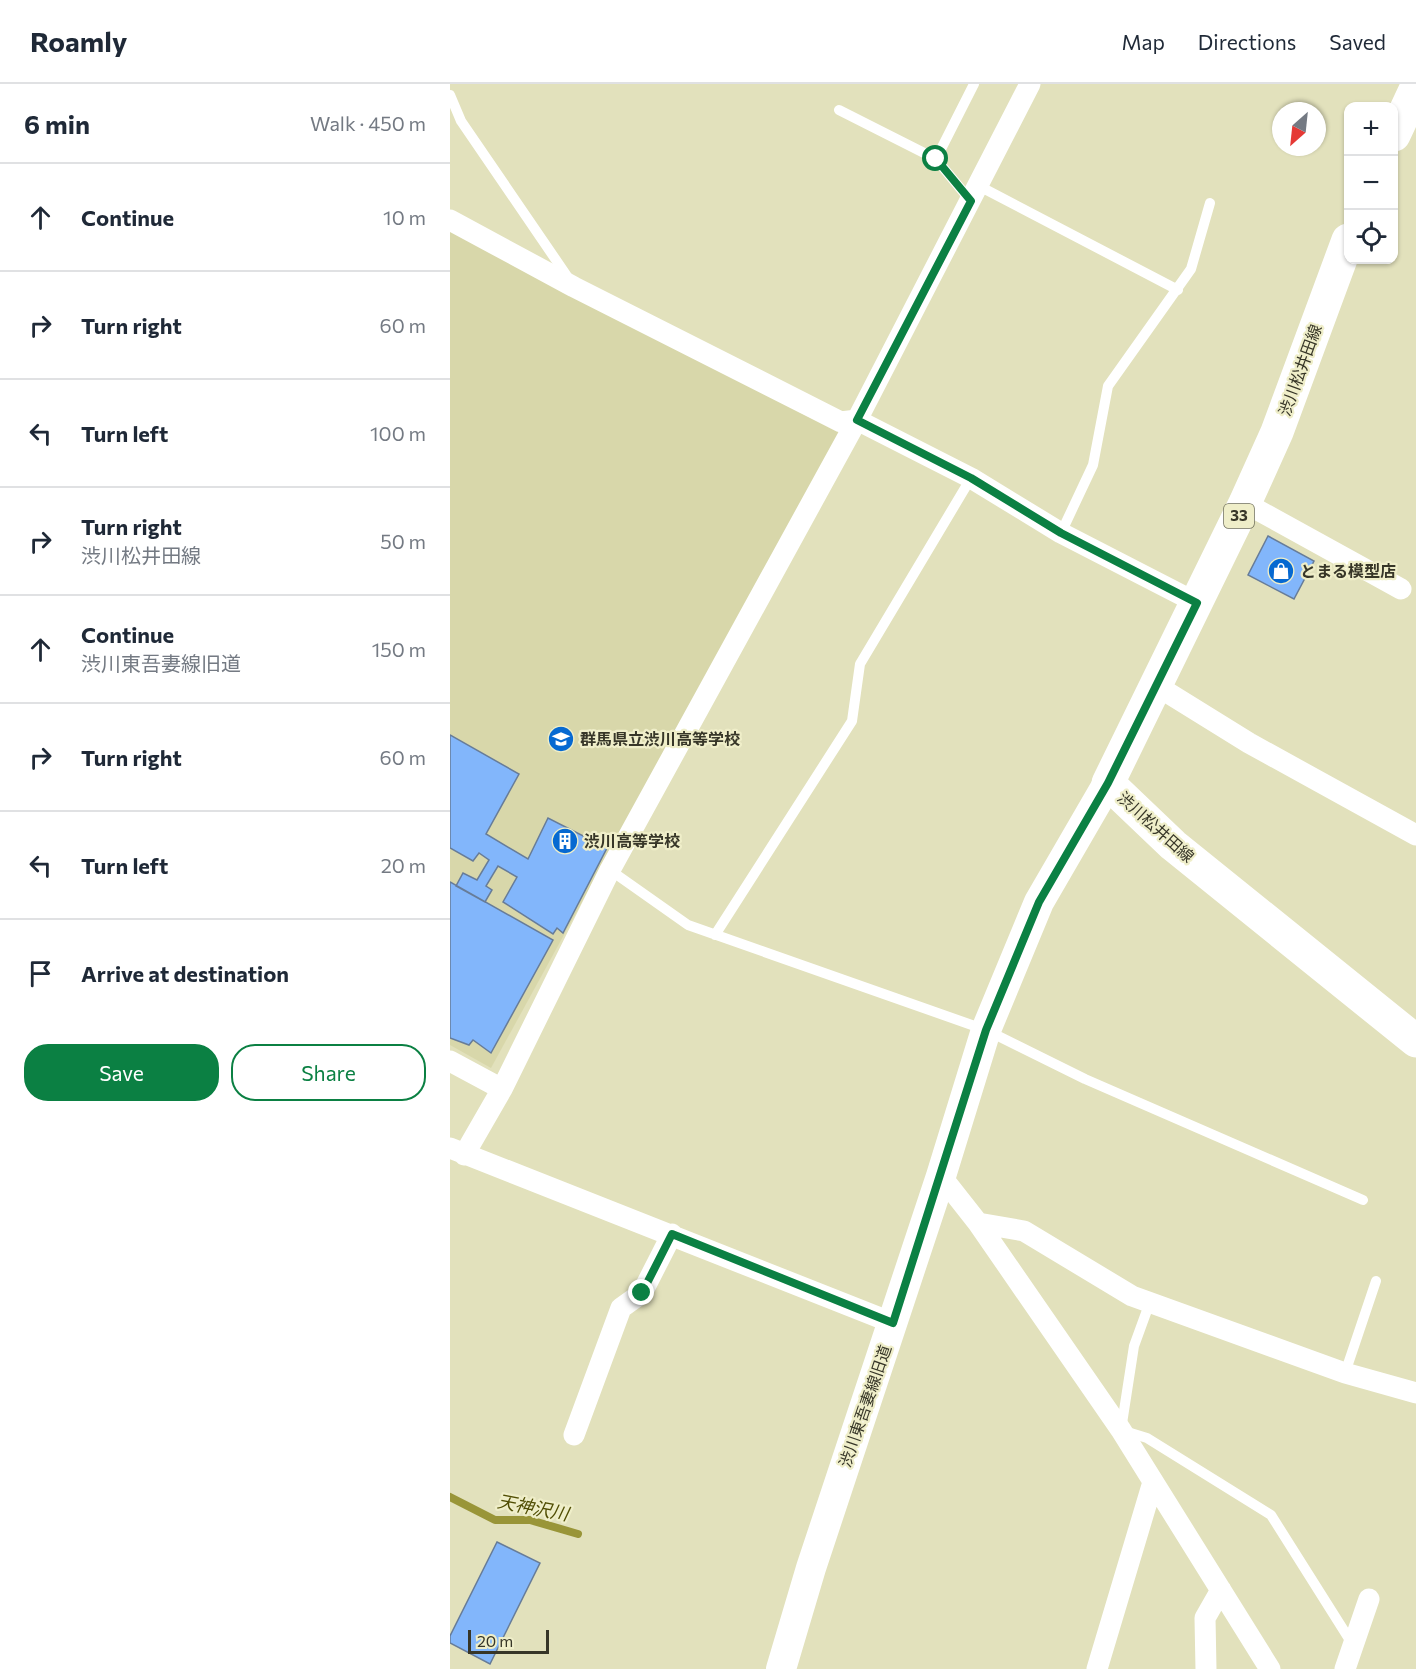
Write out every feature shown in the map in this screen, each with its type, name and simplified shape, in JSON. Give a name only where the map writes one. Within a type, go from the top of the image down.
[{"type":"main road","points":[[1398,126],[1416,88]]},
{"type":"main road","name":"渋川松井田線","points":[[1344,251],[1277,432],[1197,603],[1108,783],[1173,845],[1416,1041]]},
{"type":"street","points":[[893,1323],[672,1234],[457,1152],[502,1089],[610,870],[857,420],[1030,84]]},
{"type":"street","points":[[450,220],[574,287],[841,422],[857,420],[971,478],[1061,533],[1197,603]]},
{"type":"street","points":[[1245,503],[1401,589]]},
{"type":"street","points":[[1157,686],[1249,743],[1416,835]]},
{"type":"street","name":"渋川東吾妻線旧道","points":[[781,1669],[818,1545],[941,1176],[986,1030],[1039,902],[1108,783]]},
{"type":"street","points":[[450,1061],[502,1089]]},
{"type":"street","points":[[941,1176],[978,1223],[1121,1430],[1270,1669]]},
{"type":"street","points":[[978,1223],[1024,1231],[1132,1296],[1345,1373],[1416,1393]]},
{"type":"street","points":[[574,1434],[621,1308],[642,1293],[672,1234]]},
{"type":"street","points":[[1097,1669],[1153,1482]]},
{"type":"street","points":[[1206,1669],[1205,1618],[1221,1590]]},
{"type":"street","points":[[1345,1669],[1369,1599]]},
{"type":"lane","points":[[936,159],[974,84]]},
{"type":"lane","points":[[450,95],[461,122],[574,287]]},
{"type":"lane","points":[[839,110],[936,159],[975,193],[1178,290]]},
{"type":"lane","points":[[1061,533],[1093,465],[1108,386],[1191,269],[1210,203]]},
{"type":"lane","points":[[715,934],[852,721],[860,664],[971,478]]},
{"type":"lane","points":[[610,870],[688,925],[986,1030],[1085,1080],[1363,1200]]},
{"type":"lane","points":[[1345,1373],[1376,1281]]},
{"type":"lane","points":[[1150,1302],[1134,1346],[1121,1430],[1147,1438],[1270,1515],[1353,1645]]},
{"type":"shaded area","name":"群馬県立渋川高等学校","points":[[450,229],[839,433],[491,1068],[450,1045]]},
{"type":"building","points":[[1268,536],[1314,561],[1294,599],[1248,575]]},
{"type":"building","name":"渋川高等学校","points":[[450,735],[519,774],[486,834],[528,859],[548,818],[607,848],[563,933],[557,928],[553,934],[503,902],[517,877],[498,866],[486,886],[492,890],[485,902],[456,886],[463,873],[477,880],[489,860],[479,853],[473,861],[450,848]]},
{"type":"building","points":[[450,882],[553,940],[491,1053],[473,1040],[469,1045],[450,1038]]},
{"type":"building","points":[[497,1542],[540,1563],[490,1664],[450,1643],[450,1636]]},
{"type":"waterway","name":"天神沢川","points":[[450,1497],[495,1520],[530,1520],[578,1534]]},
{"type":"place","name":"とまる模型店","points":[[1281,571]]},
{"type":"place","name":"群馬県立渋川高等学校","points":[[561,739]]},
{"type":"place","name":"渋川高等学校","points":[[565,841]]},
{"type":"route","points":[[642,1293],[672,1234],[893,1323],[986,1030],[1039,902],[1108,783],[1197,603],[1061,533],[971,478],[857,420],[971,201],[936,159]]}]
